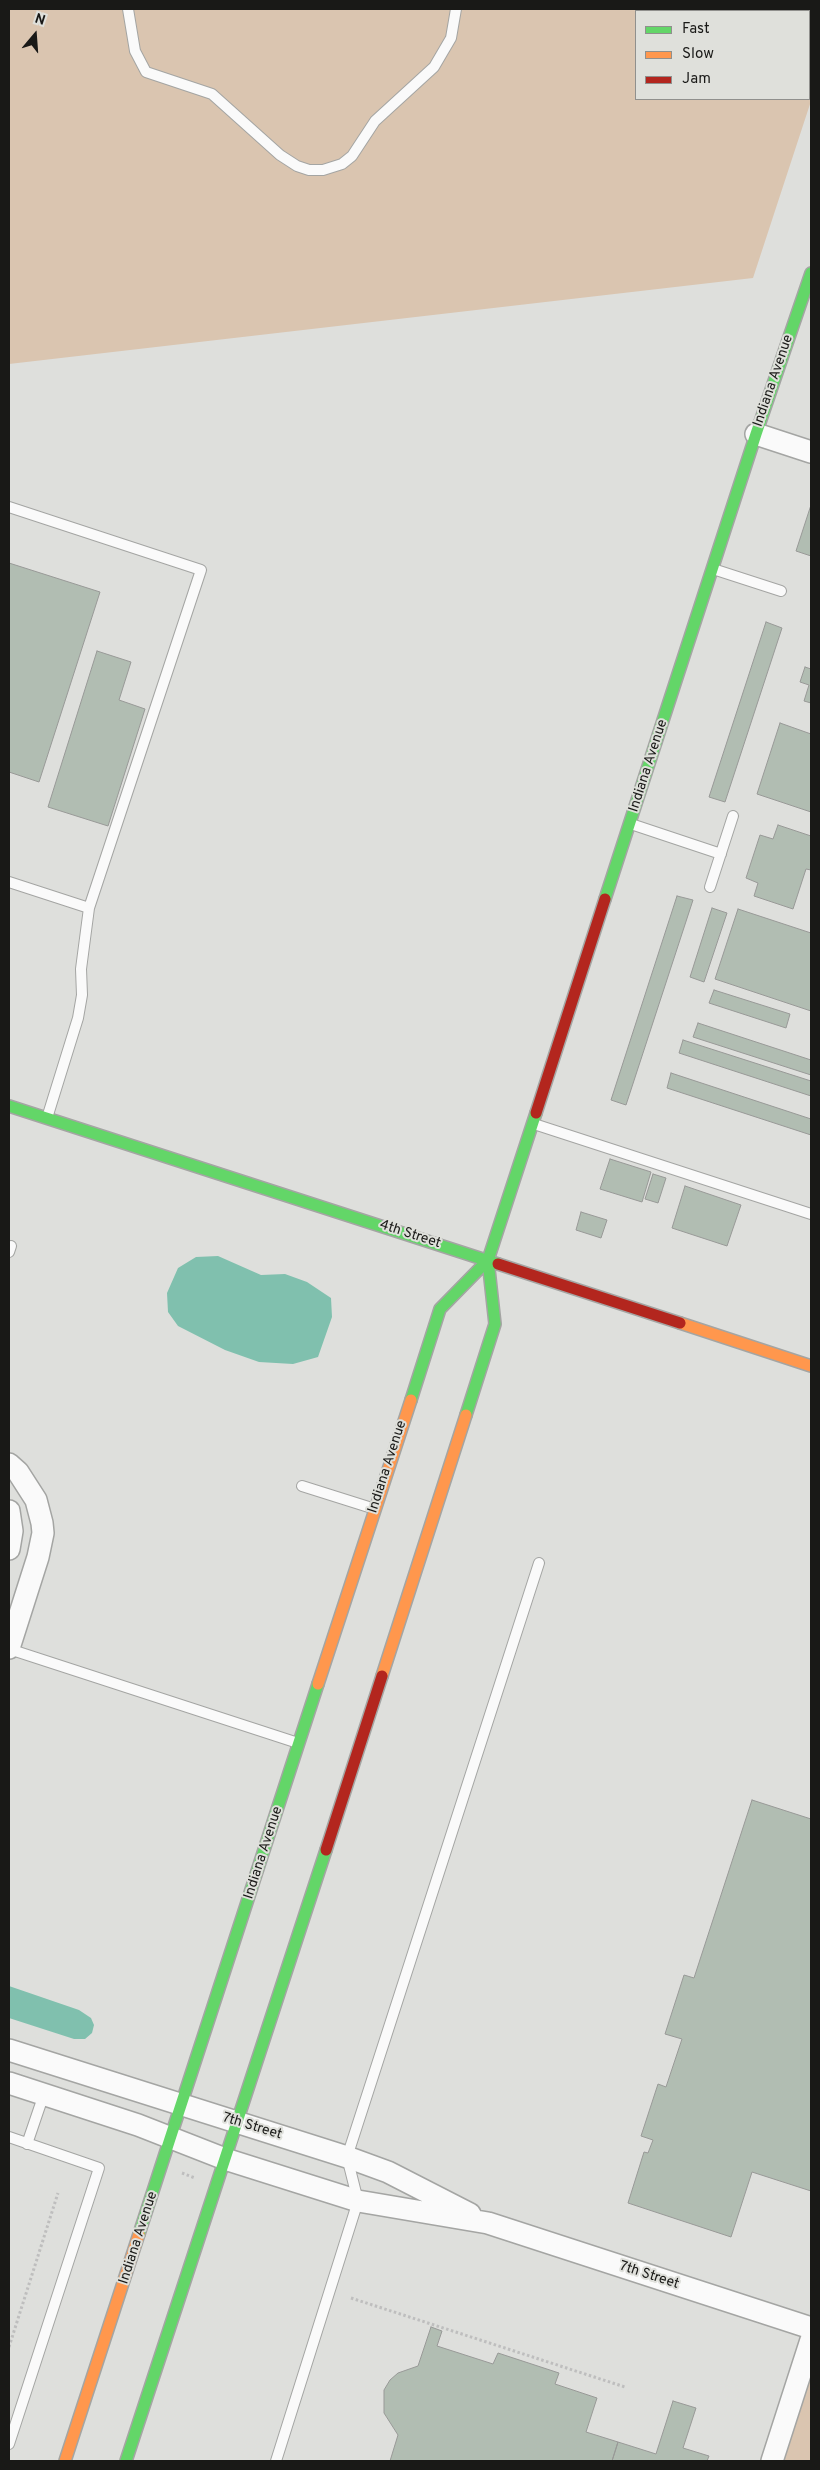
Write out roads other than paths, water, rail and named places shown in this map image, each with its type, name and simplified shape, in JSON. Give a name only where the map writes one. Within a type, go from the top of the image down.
[{"type":"street","name":"Indiana Avenue","points":[[126,2461],[238,2122],[495,1324],[488,1260],[756,434],[811,273]]},
{"type":"street","points":[[756,434],[811,452]]},
{"type":"street","name":"4th Street","points":[[9,1106],[811,1366]]},
{"type":"street","name":"Indiana Avenue","points":[[65,2461],[440,1309],[488,1260]]},
{"type":"street","points":[[9,1464],[31,1489],[39,1508],[42,1523],[42,1540],[9,1648]]},
{"type":"street","points":[[9,1511],[12,1531],[9,1549]]},
{"type":"street","name":"7th Street","points":[[9,2050],[348,2157],[388,2172],[488,2223]]},
{"type":"street","name":"7th Street","points":[[9,2083],[138,2125],[225,2159],[358,2201],[488,2223],[811,2328]]},
{"type":"street","points":[[772,2461],[811,2340]]},
{"type":"lane","points":[[128,9],[135,51],[146,72],[212,94],[280,155],[297,166],[309,170],[322,170],[342,164],[352,156],[375,120],[434,67],[450,38],[456,9]]},
{"type":"lane","points":[[9,508],[201,570],[89,908],[81,969],[82,995],[78,1018],[47,1119]]},
{"type":"lane","points":[[712,569],[781,591]]},
{"type":"lane","points":[[710,887],[733,816]]},
{"type":"lane","points":[[630,823],[721,854]]},
{"type":"lane","points":[[9,882],[89,908]]},
{"type":"lane","points":[[532,1124],[811,1214]]},
{"type":"lane","points":[[302,1486],[375,1509]]},
{"type":"lane","points":[[276,2461],[358,2201],[348,2157],[539,1563]]},
{"type":"lane","points":[[9,1648],[299,1744]]},
{"type":"lane","points":[[27,2144],[44,2094]]},
{"type":"lane","points":[[9,2138],[99,2168],[9,2444]]}]
